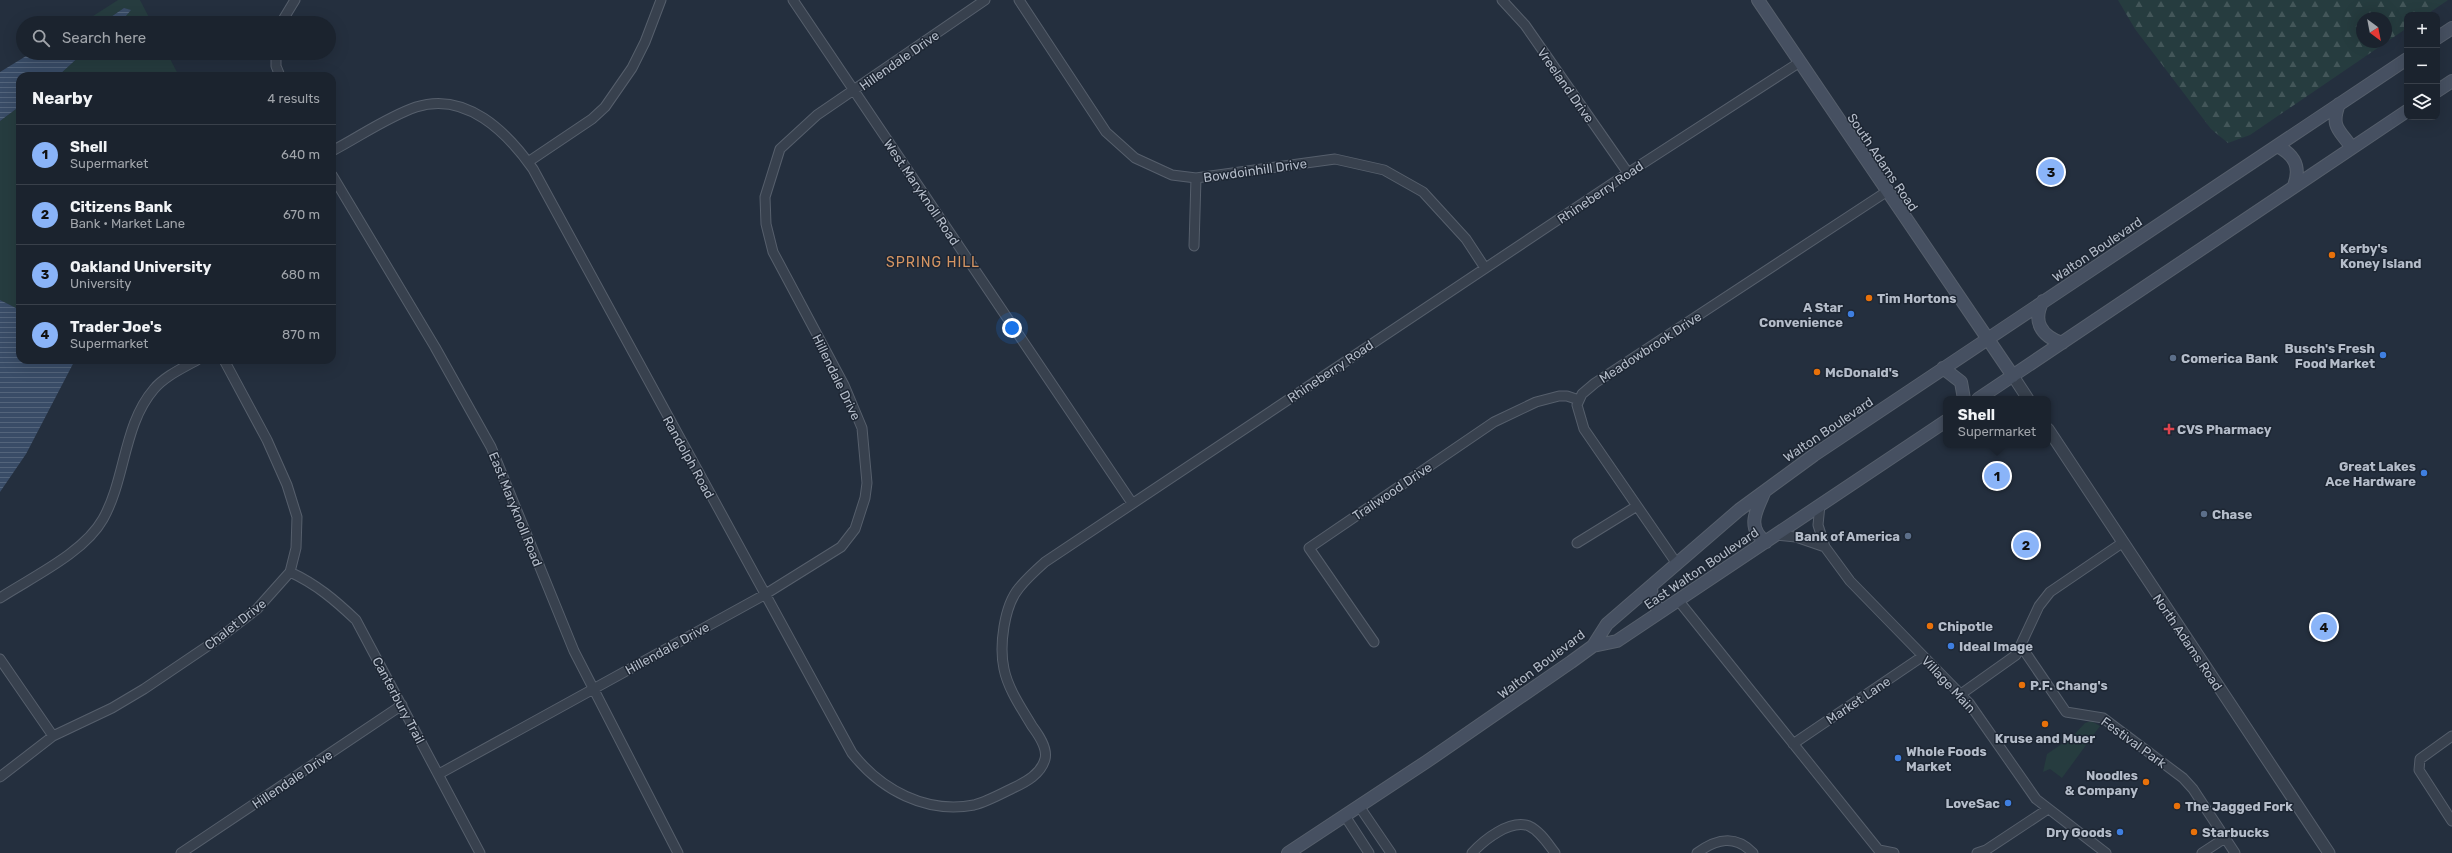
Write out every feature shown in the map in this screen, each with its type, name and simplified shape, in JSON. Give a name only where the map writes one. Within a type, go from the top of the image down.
[{"type":"main road","name":"South Adams Road","points":[[1758,0],[1886,192],[2013,376]]},
{"type":"main road","points":[[2440,36],[2452,28]]},
{"type":"main road","name":"Walton Boulevard","points":[[1288,853],[1502,711],[1593,646],[1606,624],[1765,490],[1943,368],[2404,61]]},
{"type":"main road","points":[[2440,89],[2452,81]]},
{"type":"main road","points":[[2339,104],[2335,119],[2336,126],[2352,148]]},
{"type":"main road","points":[[1983,396],[2404,113]]},
{"type":"main road","points":[[2277,146],[2288,152],[2296,162],[2297,174],[2294,186]]},
{"type":"main road","points":[[2043,301],[2037,314],[2039,327],[2046,335],[2062,343]]},
{"type":"main road","points":[[1943,368],[1961,382],[1963,396]]},
{"type":"main road","points":[[1820,504],[1943,422]]},
{"type":"main road","points":[[1765,490],[1756,512],[1754,524],[1756,532],[1771,538]]},
{"type":"main road","name":"East Walton Boulevard","points":[[1593,646],[1617,641],[1820,504]]},
{"type":"main road","points":[[1651,586],[1652,603],[1662,611]]},
{"type":"street","points":[[285,16],[295,0]]},
{"type":"street","points":[[528,162],[592,119],[605,107],[632,68],[646,42],[661,0]]},
{"type":"street","name":"West Maryknoll Road","points":[[793,0],[1132,503]]},
{"type":"street","name":"Hillendale Drive","points":[[439,774],[764,595],[841,547],[855,529],[865,498],[867,483],[862,428],[844,385],[773,252],[766,224],[765,198],[780,149],[817,115],[985,0]]},
{"type":"street","name":"Bowdoinhill Drive","points":[[1018,0],[1106,132],[1135,158],[1150,167],[1172,175],[1196,178],[1335,159],[1384,170],[1423,192],[1466,239],[1485,268]]},
{"type":"street","name":"Vreeland Drive","points":[[1502,0],[1525,25],[1628,174]]},
{"type":"street","points":[[276,60],[278,72]]},
{"type":"street","name":"Rhineberry Road","points":[[1045,758],[1044,748],[1018,702],[1004,669],[1002,642],[1005,618],[1018,589],[1045,562],[1485,268],[1800,62]]},
{"type":"street","name":"Randolph Road","points":[[336,149],[416,107],[447,103],[462,106],[490,122],[516,144],[528,162],[764,595],[852,753],[865,769],[900,794],[940,807],[974,805],[1024,783],[1039,772],[1045,758]]},
{"type":"street","points":[[1194,246],[1196,178]]},
{"type":"street","name":"East Maryknoll Road","points":[[336,182],[435,347],[491,447],[574,651],[678,853]]},
{"type":"street","name":"Meadowbrook Drive","points":[[1579,400],[1582,394],[1595,383],[1886,192]]},
{"type":"street","points":[[0,598],[50,566],[91,536],[103,519],[118,484],[133,429],[141,410],[154,388],[191,364]]},
{"type":"street","name":"Chalet Drive","points":[[0,777],[52,736],[112,708],[180,665],[257,610],[290,572],[296,548],[297,517],[287,485],[267,440],[226,364]]},
{"type":"street","points":[[2013,376],[2026,396]]},
{"type":"street","name":"Trailwood Drive","points":[[1374,642],[1328,578],[1309,548],[1494,422],[1536,402],[1559,396],[1567,396],[1579,400]]},
{"type":"street","points":[[1579,400],[1577,405],[1584,429],[1677,564]]},
{"type":"street","name":"North Adams Road","points":[[2051,434],[2122,543],[2329,853]]},
{"type":"street","name":"Village Main","points":[[1820,504],[1818,525],[1825,546],[1857,589],[1961,694],[1972,707],[2028,790],[2048,809],[2106,853]]},
{"type":"street","points":[[1577,543],[1637,506]]},
{"type":"street","points":[[1771,538],[1796,537],[1825,546]]},
{"type":"street","points":[[1961,694],[2011,660],[2021,646],[2039,606],[2050,592],[2122,543]]},
{"type":"street","name":"Canterbury Trail","points":[[290,572],[309,581],[334,599],[356,620],[480,853]]},
{"type":"street","points":[[1678,600],[1880,852],[1894,853]]},
{"type":"street","name":"Festival Park","points":[[2021,646],[2066,712],[2078,716],[2091,715],[2102,718],[2176,773],[2193,789],[2235,853]]},
{"type":"street","name":"Market Lane","points":[[1793,744],[1923,656]]},
{"type":"street","points":[[0,659],[52,736]]},
{"type":"street","name":"Hillendale Drive","points":[[181,853],[402,705]]},
{"type":"street","points":[[2452,736],[2420,759],[2419,770],[2452,821]]},
{"type":"street","points":[[1359,806],[1391,853]]},
{"type":"street","points":[[1978,853],[2048,809]]},
{"type":"street","points":[[1345,816],[1369,853]]},
{"type":"street","points":[[1472,853],[1501,831],[1518,826],[1528,826],[1536,831],[1555,853]]},
{"type":"street","points":[[2202,853],[2225,838]]},
{"type":"street","points":[[1697,853],[1713,843],[1728,839],[1742,843],[1753,853]]},
{"type":"green space","points":[[118,0],[140,0],[148,16],[125,16],[130,10],[124,8],[112,16],[93,16]]},
{"type":"green space","points":[[2118,0],[2448,0],[2430,12],[2404,12],[2404,30],[2392,38],[2392,12],[2356,12],[2356,48],[2378,48],[2250,135],[2228,143],[2211,129],[2135,29]]},
{"type":"green space","points":[[75,60],[171,60],[177,72],[62,72]]},
{"type":"green space","points":[[16,109],[16,308],[0,300],[0,121]]},
{"type":"green space","points":[[2091,721],[2100,726],[2062,778],[2050,769],[2043,772],[2047,754],[2072,737],[2085,723]]},
{"type":"water","points":[[124,8],[131,10],[126,16],[112,16]]},
{"type":"water","points":[[20,60],[75,60],[62,72],[16,72],[16,109],[0,121],[0,72]]},
{"type":"water","points":[[0,300],[16,308],[16,364],[73,364],[26,454],[0,492]]},
{"type":"place","name":"Oakland University","points":[[2051,172]]},
{"type":"place","name":"Kerby's Koney Island","points":[[2332,255]]},
{"type":"place","name":"Tim Hortons","points":[[1869,298]]},
{"type":"place","name":"A Star Convenience","points":[[1851,314]]},
{"type":"place","name":"Busch's Fresh Food Market","points":[[2383,355]]},
{"type":"place","name":"Comerica Bank","points":[[2173,358]]},
{"type":"place","name":"McDonald's","points":[[1817,372]]},
{"type":"place","name":"CVS Pharmacy","points":[[2169,429]]},
{"type":"place","name":"Great Lakes Ace Hardware","points":[[2424,473]]},
{"type":"place","name":"Shell","points":[[1997,476]]},
{"type":"place","name":"Chase","points":[[2204,514]]},
{"type":"place","name":"Bank of America","points":[[1908,536]]},
{"type":"place","name":"Citizens Bank","points":[[2026,545]]},
{"type":"place","name":"Chipotle","points":[[1930,626]]},
{"type":"place","name":"Trader Joe's","points":[[2324,627]]},
{"type":"place","name":"Ideal Image","points":[[1951,646]]},
{"type":"place","name":"P.F. Chang's","points":[[2022,685]]},
{"type":"place","name":"Kruse and Muer","points":[[2045,724]]},
{"type":"place","name":"Whole Foods Market","points":[[1898,758]]},
{"type":"place","name":"Noodles & Company","points":[[2146,782]]},
{"type":"place","name":"LoveSac","points":[[2008,803]]},
{"type":"place","name":"The Jagged Fork","points":[[2177,806]]},
{"type":"place","name":"Dry Goods","points":[[2120,832]]},
{"type":"place","name":"Starbucks","points":[[2194,832]]},
{"type":"district","name":"SPRING HILL","points":[[933,262]]}]
